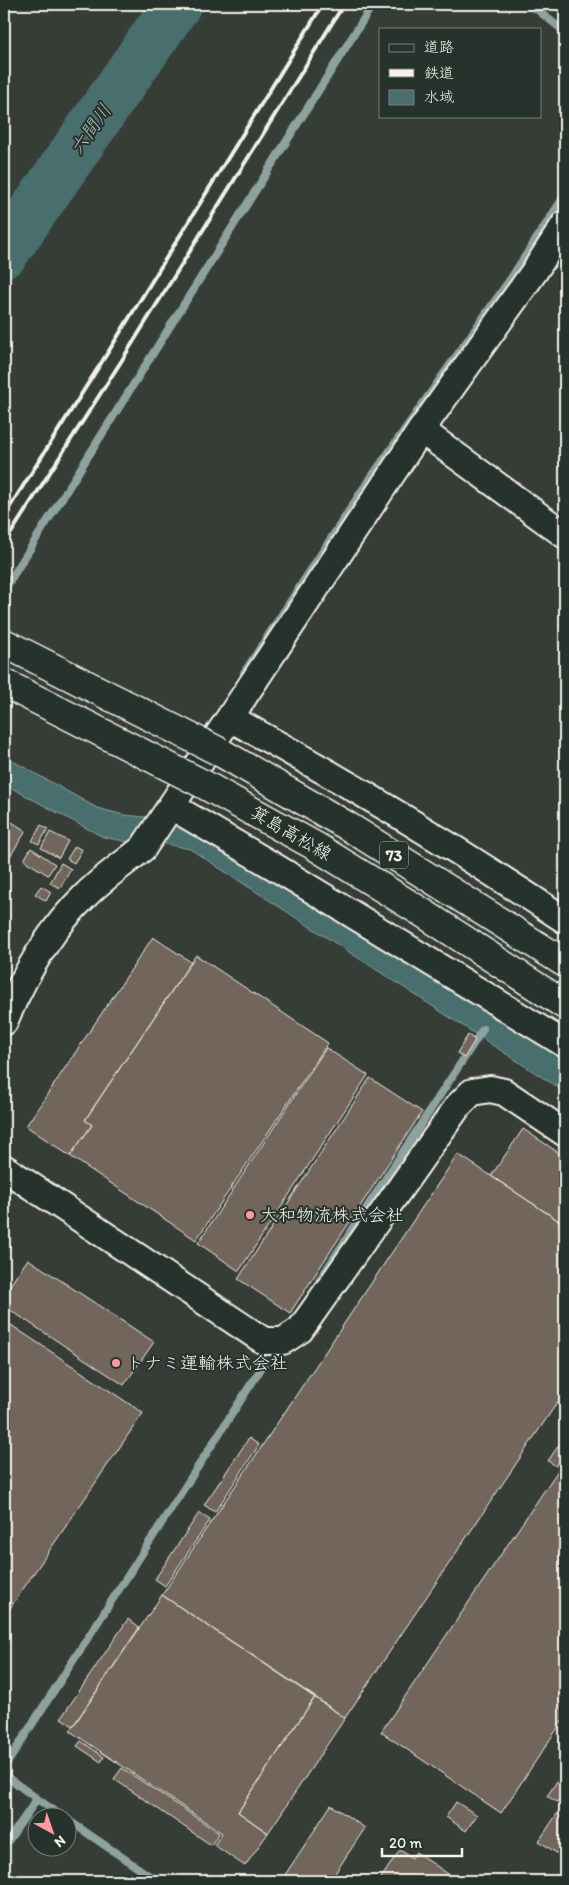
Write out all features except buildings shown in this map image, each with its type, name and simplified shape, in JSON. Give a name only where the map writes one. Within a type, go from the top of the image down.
[{"type":"main road","name":"箕島高松線","points":[[4,643],[220,752],[349,827],[565,963]]},
{"type":"main road","name":"箕島高松線","points":[[4,683],[203,784],[340,861],[565,1005]]},
{"type":"street","points":[[4,1022],[17,990],[44,942],[86,894],[144,848],[421,430],[534,272],[565,224]]},
{"type":"street","points":[[421,430],[565,535]]},
{"type":"street","points":[[230,718],[300,756],[454,848],[565,920]]},
{"type":"street","points":[[168,811],[283,872],[565,1044]]},
{"type":"street","points":[[4,1168],[264,1341],[283,1341],[300,1330],[458,1106],[472,1092],[490,1089],[504,1092],[565,1133]]},
{"type":"water","points":[[4,756],[97,808],[124,815],[174,820],[565,1057],[565,1092],[190,849],[161,843],[134,843],[103,837],[4,784]]},
{"type":"waterway","name":"六間川","points":[[4,253],[177,4]]},
{"type":"waterway","points":[[4,590],[373,4]]},
{"type":"waterway","points":[[530,4],[565,32]]},
{"type":"waterway","points":[[244,673],[363,489],[511,278],[565,195]]},
{"type":"waterway","points":[[319,1281],[483,1029]]},
{"type":"waterway","points":[[4,1768],[264,1364]]},
{"type":"waterway","points":[[4,1775],[50,1808]]},
{"type":"waterway","points":[[4,1847],[37,1799]]},
{"type":"waterway","points":[[78,1827],[157,1881]]},
{"type":"railway","points":[[4,516],[110,349],[323,4]]},
{"type":"railway","points":[[4,544],[122,360],[344,4]]},
{"type":"place","name":"大和物流株式会社","points":[[250,1215]]},
{"type":"place","name":"トナミ運輸株式会社","points":[[116,1363]]}]
